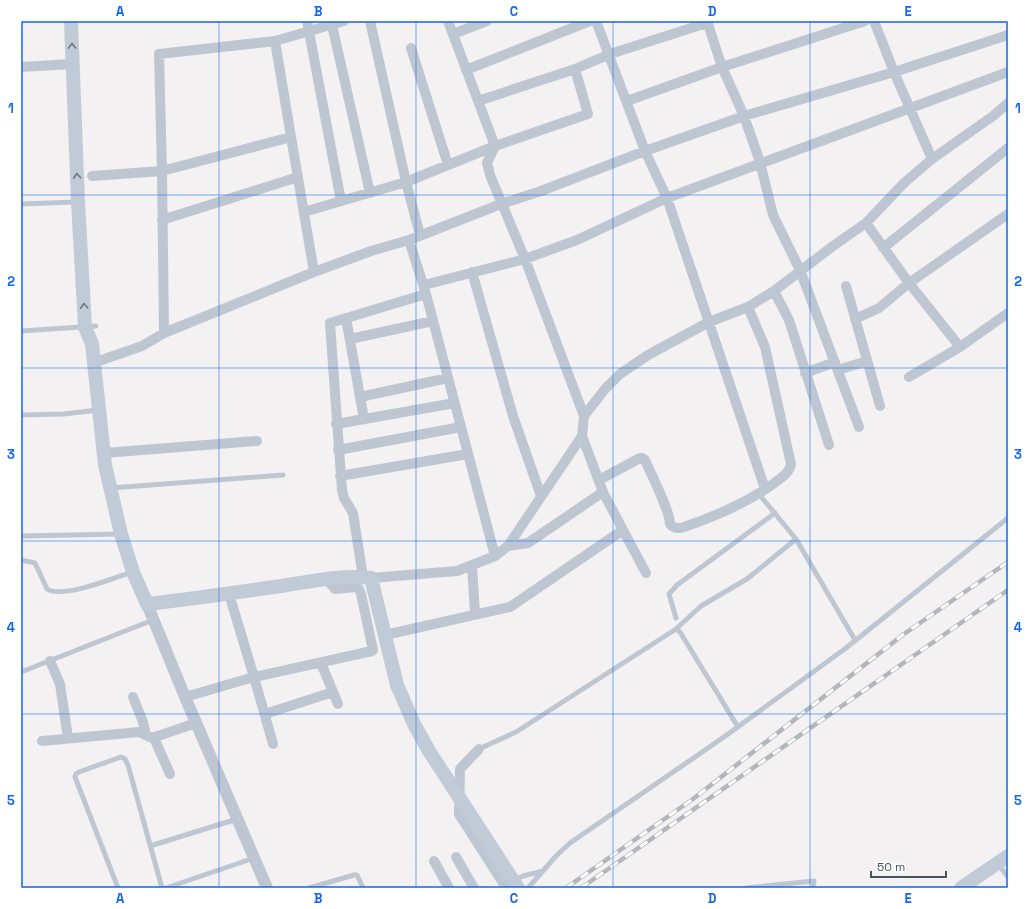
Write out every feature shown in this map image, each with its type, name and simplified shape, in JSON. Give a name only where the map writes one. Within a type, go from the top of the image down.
[{"type":"main road","points":[[71,21],[78,202],[105,465],[121,534],[133,572],[147,604],[229,594],[326,579],[367,577],[385,635],[397,685],[414,724],[509,887]]},
{"type":"main road","points":[[961,888],[1003,860]]},
{"type":"street","points":[[164,333],[159,54],[275,41],[308,26],[332,25],[344,21]]},
{"type":"street","points":[[370,21],[406,182],[420,235]]},
{"type":"street","points":[[448,21],[495,146],[487,163],[501,204],[525,259],[584,416],[582,436],[603,492],[646,573]]},
{"type":"street","points":[[453,34],[487,21]]},
{"type":"street","points":[[466,70],[590,21]]},
{"type":"street","points":[[596,21],[610,54],[645,151],[667,198],[709,322],[762,491]]},
{"type":"street","points":[[627,101],[722,67],[865,21]]},
{"type":"street","points":[[874,21],[894,72],[932,159]]},
{"type":"street","points":[[478,101],[575,69],[610,54],[707,22],[722,67],[744,116],[760,162],[773,215],[800,270],[859,427]]},
{"type":"street","points":[[332,25],[370,193]]},
{"type":"street","points":[[308,26],[341,201]]},
{"type":"street","points":[[94,363],[142,346],[164,333],[314,272],[371,251],[409,240],[501,204],[645,151],[744,116],[894,72],[1008,35]]},
{"type":"street","points":[[275,41],[314,272]]},
{"type":"street","points":[[411,48],[448,165]]},
{"type":"street","points":[[21,67],[72,64]]},
{"type":"street","points":[[304,212],[406,182],[495,146],[588,114],[575,69]]},
{"type":"street","points":[[582,436],[508,546],[495,556],[457,571],[367,577],[353,513],[343,494],[340,476],[330,323],[472,272],[525,259],[576,240],[667,198],[760,162],[910,109],[1008,72]]},
{"type":"street","points":[[584,416],[605,389],[620,374],[648,355],[709,322],[748,307],[774,291],[832,246],[866,223],[904,182],[932,159],[993,116],[1008,103]]},
{"type":"street","points":[[92,176],[162,171],[291,137]]},
{"type":"street","points":[[883,248],[1008,148]]},
{"type":"street","points":[[162,220],[298,177]]},
{"type":"street","points":[[855,319],[879,308],[909,283],[1008,214]]},
{"type":"street","points":[[866,223],[909,283],[960,347]]},
{"type":"street","points":[[409,240],[425,290],[495,556]]},
{"type":"street","points":[[472,272],[513,416],[541,496]]},
{"type":"street","points":[[846,286],[880,406]]},
{"type":"street","points":[[774,291],[789,320],[829,445]]},
{"type":"street","points":[[599,480],[642,458],[645,460],[662,498],[670,519],[670,524],[673,527],[681,528],[710,518],[739,505],[762,491],[790,470],[791,464],[765,347],[748,307]]},
{"type":"street","points":[[909,377],[960,347],[1008,313]]},
{"type":"street","points":[[346,318],[364,419]]},
{"type":"street","points":[[350,339],[433,322]]},
{"type":"street","points":[[805,373],[867,361]]},
{"type":"street","points":[[360,397],[448,378]]},
{"type":"street","points":[[336,424],[455,403]]},
{"type":"street","points":[[338,450],[461,427]]},
{"type":"street","points":[[104,453],[257,441]]},
{"type":"street","points":[[340,476],[468,454]]},
{"type":"street","points":[[508,546],[528,543],[603,492]]},
{"type":"street","points":[[385,635],[510,607],[623,530]]},
{"type":"street","points":[[472,565],[475,614]]},
{"type":"street","points":[[184,697],[254,677],[372,651],[374,648],[359,589],[356,587],[335,589],[326,579]]},
{"type":"street","points":[[229,594],[273,744]]},
{"type":"street","points":[[147,604],[184,697],[267,888]]},
{"type":"street","points":[[50,661],[60,684],[68,738]]},
{"type":"street","points":[[321,662],[338,704]]},
{"type":"street","points":[[264,714],[333,692]]},
{"type":"street","points":[[133,697],[143,722],[170,774]]},
{"type":"street","points":[[42,740],[139,732],[150,736],[196,723]]},
{"type":"street","points":[[479,750],[460,769],[459,814],[509,887]]},
{"type":"street","points":[[456,857],[474,888]]},
{"type":"street","points":[[434,861],[449,888]]},
{"type":"lane","points":[[21,204],[78,202]]},
{"type":"lane","points":[[21,331],[91,326]]},
{"type":"lane","points":[[21,415],[64,414],[100,410]]},
{"type":"lane","points":[[110,488],[282,475]]},
{"type":"lane","points":[[762,491],[775,513],[796,539],[855,640]]},
{"type":"lane","points":[[676,618],[669,594],[677,585],[775,513]]},
{"type":"lane","points":[[528,888],[556,856],[570,843],[738,727],[855,640],[1008,518]]},
{"type":"lane","points":[[21,536],[121,534]]},
{"type":"lane","points":[[479,750],[516,732],[676,629],[701,606],[747,579],[796,539]]},
{"type":"lane","points":[[21,560],[34,563],[47,589],[57,592],[86,587],[133,572]]},
{"type":"lane","points":[[21,672],[153,620]]},
{"type":"lane","points":[[676,629],[680,632],[738,727]]},
{"type":"lane","points":[[118,888],[75,777],[79,772],[121,757],[125,759],[128,765],[162,888]]},
{"type":"lane","points":[[150,846],[237,820]]},
{"type":"lane","points":[[166,888],[254,858]]},
{"type":"lane","points":[[1003,860],[1008,877]]},
{"type":"lane","points":[[509,887],[523,876],[543,871]]},
{"type":"lane","points":[[309,888],[354,875],[358,875],[363,888]]},
{"type":"lane","points":[[746,888],[814,881],[813,888]]},
{"type":"railway","points":[[566,888],[693,799],[904,634],[1008,562]]},
{"type":"railway","points":[[581,888],[1008,590]]}]
